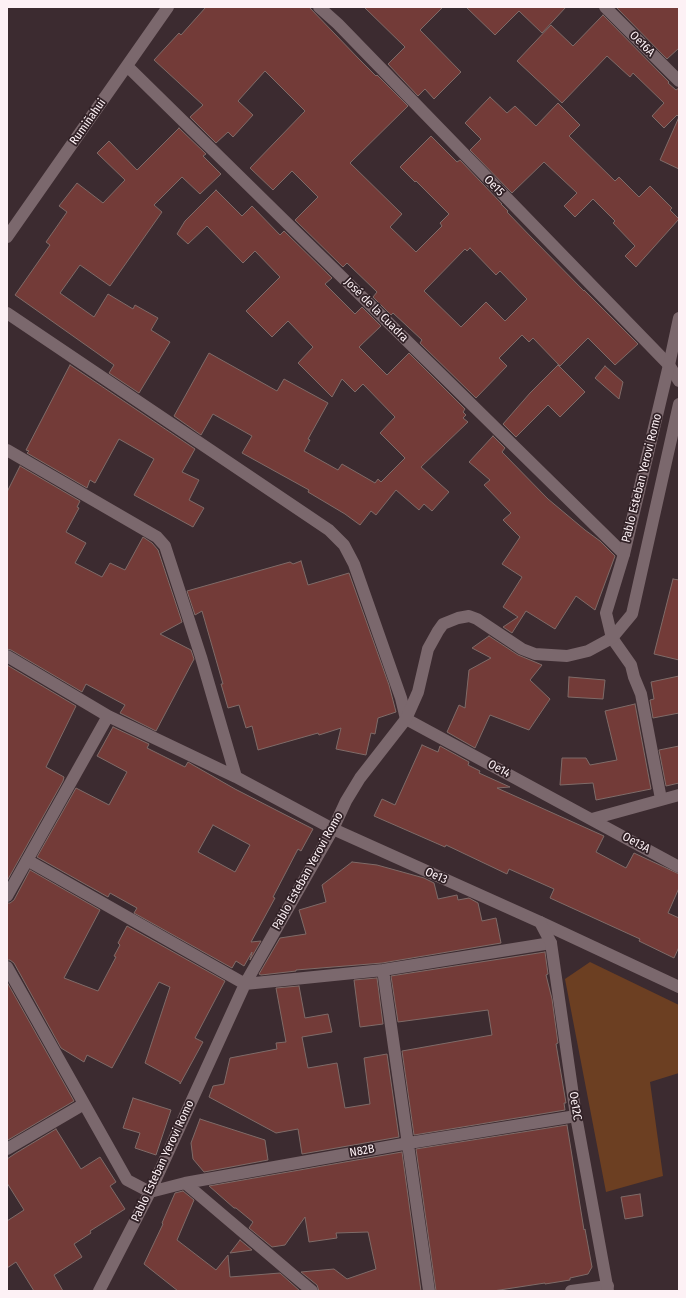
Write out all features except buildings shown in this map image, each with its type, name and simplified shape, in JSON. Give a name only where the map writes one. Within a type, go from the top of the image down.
[{"type":"street","name":"Rumiñahui","points":[[7,237],[168,7]]},
{"type":"street","name":"Oe15","points":[[319,7],[338,24],[669,365],[679,380]]},
{"type":"street","name":"Oe16A","points":[[605,7],[679,81]]},
{"type":"street","name":"José de la Cuadra","points":[[127,66],[624,554]]},
{"type":"street","points":[[7,312],[329,530],[344,546],[354,564],[402,698],[406,719]]},
{"type":"street","name":"Pablo Esteban Yerovi Romo","points":[[612,638],[606,613],[624,554],[679,318]]},
{"type":"street","name":"Pablo Esteban Yerovi Romo","points":[[99,1291],[150,1192],[245,984],[333,829],[346,801],[360,778],[406,719],[418,692],[428,649],[440,627],[443,624],[465,617],[473,618],[522,649],[534,654],[546,655],[575,655],[588,651],[612,638],[632,614],[679,404]]},
{"type":"street","points":[[7,450],[157,537],[165,546],[201,657],[236,777]]},
{"type":"street","points":[[612,638],[631,665],[641,694],[661,799]]},
{"type":"street","name":"Oe13","points":[[7,656],[108,716],[236,777],[333,829],[540,922],[679,987]]},
{"type":"street","points":[[7,896],[108,716]]},
{"type":"street","name":"Oe14","points":[[406,719],[592,819]]},
{"type":"street","points":[[592,819],[679,795]]},
{"type":"street","name":"Oe13A","points":[[592,819],[679,867]]},
{"type":"street","points":[[27,860],[245,984],[383,970],[551,943]]},
{"type":"street","name":"Oe12C","points":[[540,922],[551,943],[576,1116],[608,1288]]},
{"type":"street","points":[[7,967],[127,1180],[150,1192]]},
{"type":"street","points":[[383,970],[429,1291]]},
{"type":"street","points":[[7,1149],[84,1104]]},
{"type":"street","name":"N82B","points":[[150,1192],[185,1183],[408,1143],[576,1116]]},
{"type":"street","points":[[185,1183],[312,1291]]},
{"type":"street","points":[[571,1291],[608,1288]]},
{"type":"shaded area","points":[[590,962],[679,1005],[679,1073],[650,1082],[663,1176],[606,1192],[565,979]]}]
